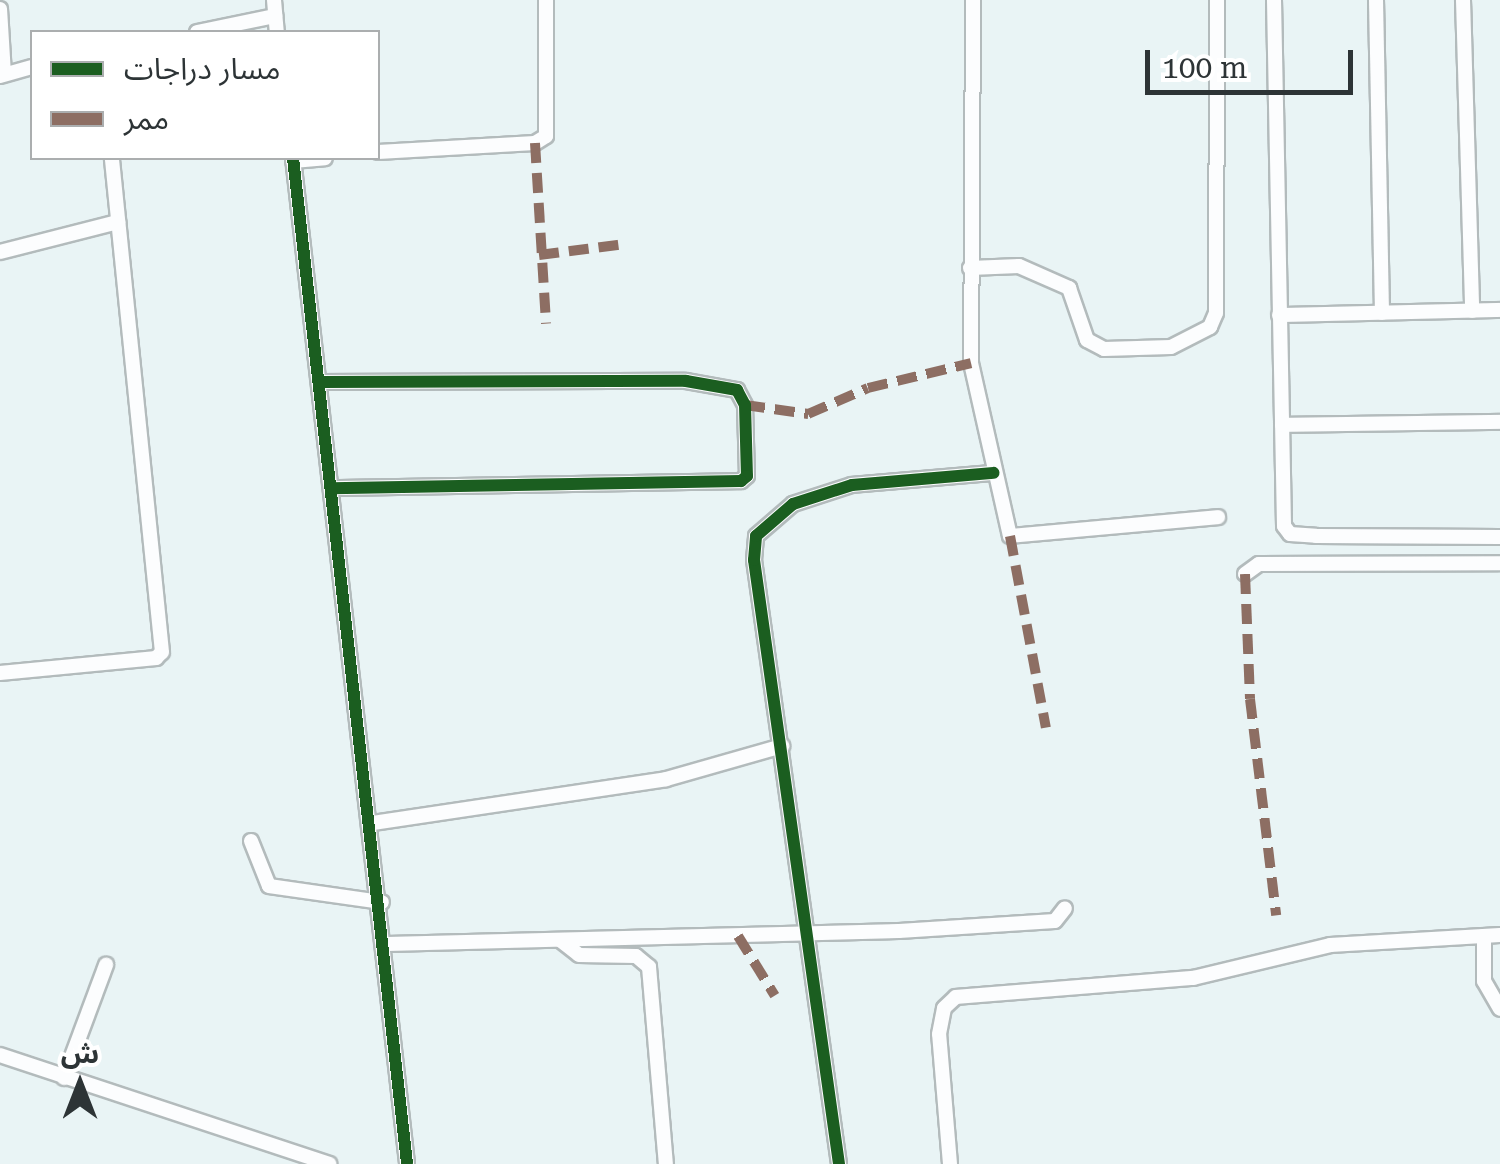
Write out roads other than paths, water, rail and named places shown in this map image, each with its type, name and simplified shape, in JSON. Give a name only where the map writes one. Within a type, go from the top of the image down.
[{"type":"street","points":[[380,152],[535,143],[546,136],[546,0]]},
{"type":"street","points":[[973,0],[971,362],[1010,536],[1218,517]]},
{"type":"street","points":[[970,268],[1019,266],[1069,288],[1087,340],[1104,349],[1171,347],[1210,327],[1216,313],[1217,0]]},
{"type":"street","points":[[1274,0],[1284,520],[1290,534],[1500,537]]},
{"type":"street","points":[[1376,0],[1382,313]]},
{"type":"street","points":[[1463,0],[1472,311]]},
{"type":"street","points":[[203,30],[274,8]]},
{"type":"street","points":[[0,9],[2,75],[30,68]]},
{"type":"street","points":[[0,673],[156,658],[162,652],[112,160]]},
{"type":"street","points":[[293,160],[387,944],[407,1164]]},
{"type":"street","points":[[0,252],[118,222]]},
{"type":"street","points":[[1280,315],[1500,310]]},
{"type":"street","points":[[320,382],[686,381],[737,390],[745,405],[746,476],[741,480],[332,488]]},
{"type":"street","points":[[1282,424],[1500,422]]},
{"type":"street","points":[[839,1164],[754,560],[756,536],[794,504],[852,485],[993,473]]},
{"type":"street","points":[[1245,574],[1259,564],[1500,563]]},
{"type":"street","points":[[372,823],[630,786],[782,746]]},
{"type":"street","points":[[251,841],[269,886],[382,902]]},
{"type":"street","points":[[387,944],[806,936],[1055,920],[1065,908]]},
{"type":"street","points":[[950,1164],[939,1034],[944,1008],[956,996],[1129,986],[1330,945],[1492,935],[1484,981],[1500,1010]]},
{"type":"street","points":[[560,940],[586,957],[636,956],[649,966],[666,1164]]},
{"type":"street","points":[[64,1078],[106,965]]},
{"type":"street","points":[[0,1054],[329,1164]]}]
